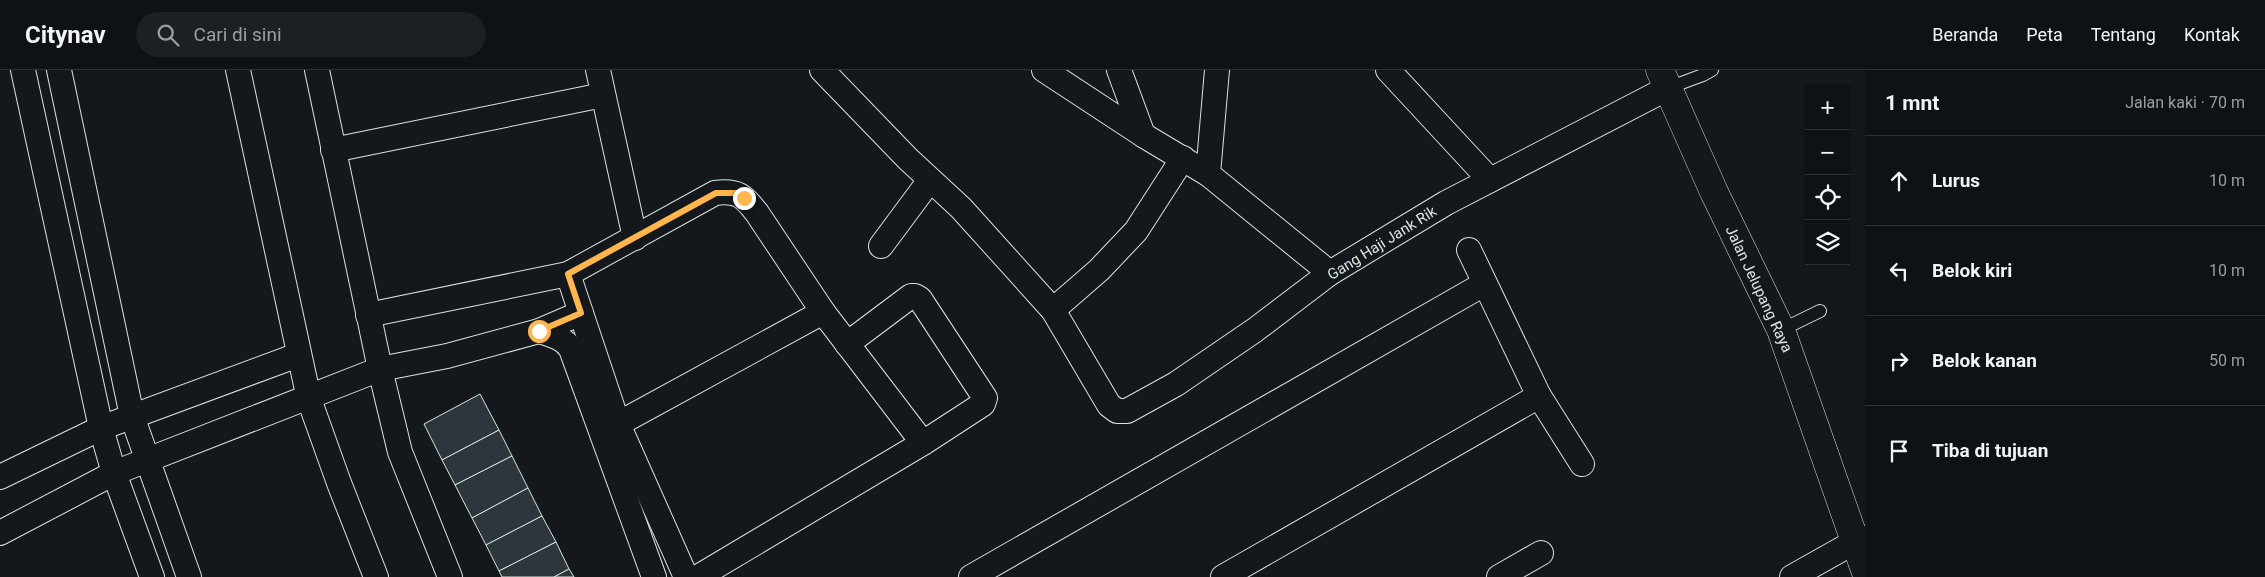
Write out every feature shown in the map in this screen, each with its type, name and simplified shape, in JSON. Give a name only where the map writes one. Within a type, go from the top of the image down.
[{"type":"street","points":[[23,70],[101,428],[114,473],[152,577]]},
{"type":"street","points":[[59,70],[132,416],[189,577]]},
{"type":"street","points":[[238,70],[308,399],[338,483],[376,577]]},
{"type":"street","points":[[317,70],[368,315],[370,373],[450,577]]},
{"type":"street","points":[[598,70],[635,238]]},
{"type":"street","points":[[822,70],[930,180],[961,208],[1053,310],[1099,270],[1136,231],[1183,158]]},
{"type":"street","points":[[1044,70],[1143,135],[1208,174],[1330,273]]},
{"type":"street","points":[[1118,70],[1143,135]]},
{"type":"street","points":[[1208,174],[1217,70]]},
{"type":"street","points":[[1388,70],[1490,180]]},
{"type":"street","name":"Gang Haji Jank Rik","points":[[1053,310],[1110,405],[1117,412],[1127,411],[1176,384],[1255,330],[1330,273],[1446,203],[1490,180],[1664,79]]},
{"type":"street","name":"Jalan Jelupang Raya","points":[[1664,79],[1714,192],[1781,330],[1861,539],[1865,570]]},
{"type":"street","points":[[333,150],[603,95]]},
{"type":"street","points":[[881,246],[930,180]]},
{"type":"street","points":[[368,315],[568,274],[716,193],[736,193],[744,198],[757,213],[823,312],[923,443]]},
{"type":"street","points":[[1469,250],[1539,396],[1582,464]]},
{"type":"street","points":[[568,274],[581,313],[587,362],[610,429],[654,577]]},
{"type":"street","points":[[971,577],[1484,284]]},
{"type":"street","points":[[698,577],[923,443],[983,404],[985,398],[920,299],[916,296],[911,296],[847,344]]},
{"type":"street","points":[[610,429],[823,312]]},
{"type":"street","points":[[0,533],[114,473],[308,399],[370,373],[447,356],[539,331],[581,313]]},
{"type":"street","points":[[539,331],[567,342],[587,362]]},
{"type":"street","points":[[0,477],[101,428],[298,355]]},
{"type":"street","points":[[1223,577],[1539,396]]},
{"type":"street","points":[[610,429],[686,577]]},
{"type":"street","points":[[1792,577],[1861,539]]},
{"type":"street","points":[[1499,577],[1541,553]]},
{"type":"lane","points":[[1664,79],[1703,76],[1712,70]]},
{"type":"lane","points":[[1781,330],[1820,311]]},
{"type":"building","points":[[480,394],[499,430],[442,460],[424,424]]},
{"type":"building","points":[[499,430],[512,456],[455,485],[442,460]]},
{"type":"building","points":[[512,456],[528,488],[472,518],[455,485]]},
{"type":"building","points":[[528,488],[542,516],[486,545],[472,518]]},
{"type":"building","points":[[542,516],[556,542],[499,571],[486,545]]},
{"type":"building","points":[[556,542],[569,569],[554,577],[502,577],[499,571]]},
{"type":"building","points":[[569,569],[574,577],[554,577]]},
{"type":"route","points":[[539,331],[581,313],[568,274],[716,193],[726,191],[736,193],[744,198]]}]
